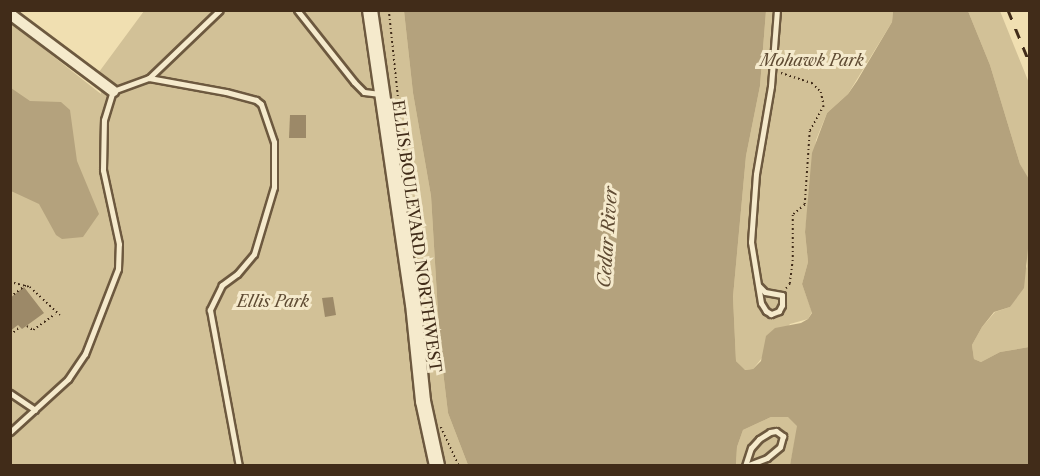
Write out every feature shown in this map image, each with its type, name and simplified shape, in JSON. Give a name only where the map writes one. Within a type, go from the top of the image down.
[{"type":"street","name":"ELLIS BOULEVARD NORTHWEST","points":[[370,10],[380,94],[413,304],[423,402],[437,465]]},
{"type":"street","points":[[10,14],[113,91]]},
{"type":"lane","points":[[12,428],[68,379],[85,354],[118,269],[119,244],[103,170],[104,120],[113,91],[149,78],[220,10]]},
{"type":"lane","points":[[297,10],[354,82],[364,92],[380,94]]},
{"type":"lane","points":[[759,286],[765,292],[782,295],[782,305],[779,311],[771,314],[761,303],[751,242],[753,206],[772,70],[777,10]]},
{"type":"lane","points":[[149,78],[256,100],[261,104],[274,142],[274,187],[254,254],[237,274],[222,285],[210,310],[239,465]]},
{"type":"lane","points":[[10,393],[34,410]]},
{"type":"lane","points":[[776,431],[783,436],[780,447],[767,458],[745,465],[751,448],[759,439],[776,431]]},
{"type":"path","points":[[389,10],[408,189]]},
{"type":"path","points":[[772,70],[812,83],[821,92],[824,106],[810,131],[805,205],[794,215],[790,284],[782,295]]},
{"type":"path","points":[[414,229],[424,295]]},
{"type":"path","points":[[14,283],[26,285],[60,315]]},
{"type":"path","points":[[10,297],[26,285]]},
{"type":"path","points":[[27,326],[33,330],[56,313]]},
{"type":"path","points":[[10,335],[20,327]]},
{"type":"path","points":[[438,419],[459,465]]},
{"type":"green space","name":"Ellis Park","points":[[144,11],[404,11],[413,93],[431,196],[440,346],[448,413],[468,465],[11,465],[11,23],[101,94],[99,72]]},
{"type":"green space","name":"Mohawk Park","points":[[766,11],[893,11],[892,22],[848,94],[827,113],[816,140],[805,232],[808,262],[802,284],[812,312],[808,319],[790,324],[753,369],[744,370],[736,361],[733,297],[746,156],[760,86]]},
{"type":"green space","points":[[968,11],[1000,11],[1029,83],[1029,181],[1020,164],[990,65]]},
{"type":"green space","points":[[1029,239],[1029,347],[1000,352],[981,362],[974,359],[972,345],[982,327],[995,312],[1010,307],[1027,266],[1026,250]]},
{"type":"green space","points":[[771,417],[789,417],[798,426],[790,465],[736,466],[737,447],[743,430]]},
{"type":"water","name":"Cedar River","points":[[404,11],[766,11],[760,86],[746,156],[733,297],[736,361],[745,370],[753,369],[761,361],[766,336],[775,328],[801,323],[812,313],[802,284],[808,262],[805,232],[812,153],[827,113],[848,94],[857,81],[892,22],[893,11],[968,11],[990,65],[1020,164],[1030,181],[1029,239],[1024,288],[1010,307],[994,312],[972,345],[974,359],[981,362],[1000,352],[1029,347],[1029,465],[790,465],[797,426],[788,417],[771,417],[743,430],[737,447],[736,465],[468,465],[448,413],[440,346],[431,196],[413,93]]},
{"type":"water","points":[[11,88],[30,101],[61,102],[70,110],[77,161],[99,214],[83,237],[62,239],[56,235],[39,204],[11,191]]},
{"type":"building","points":[[290,115],[306,115],[306,138],[289,138]]},
{"type":"building","points":[[24,287],[44,313],[22,329],[18,325],[10,331],[10,298]]},
{"type":"building","points":[[333,297],[336,315],[325,317],[322,298]]},
{"type":"railway","points":[[1008,10],[1030,64]]}]
